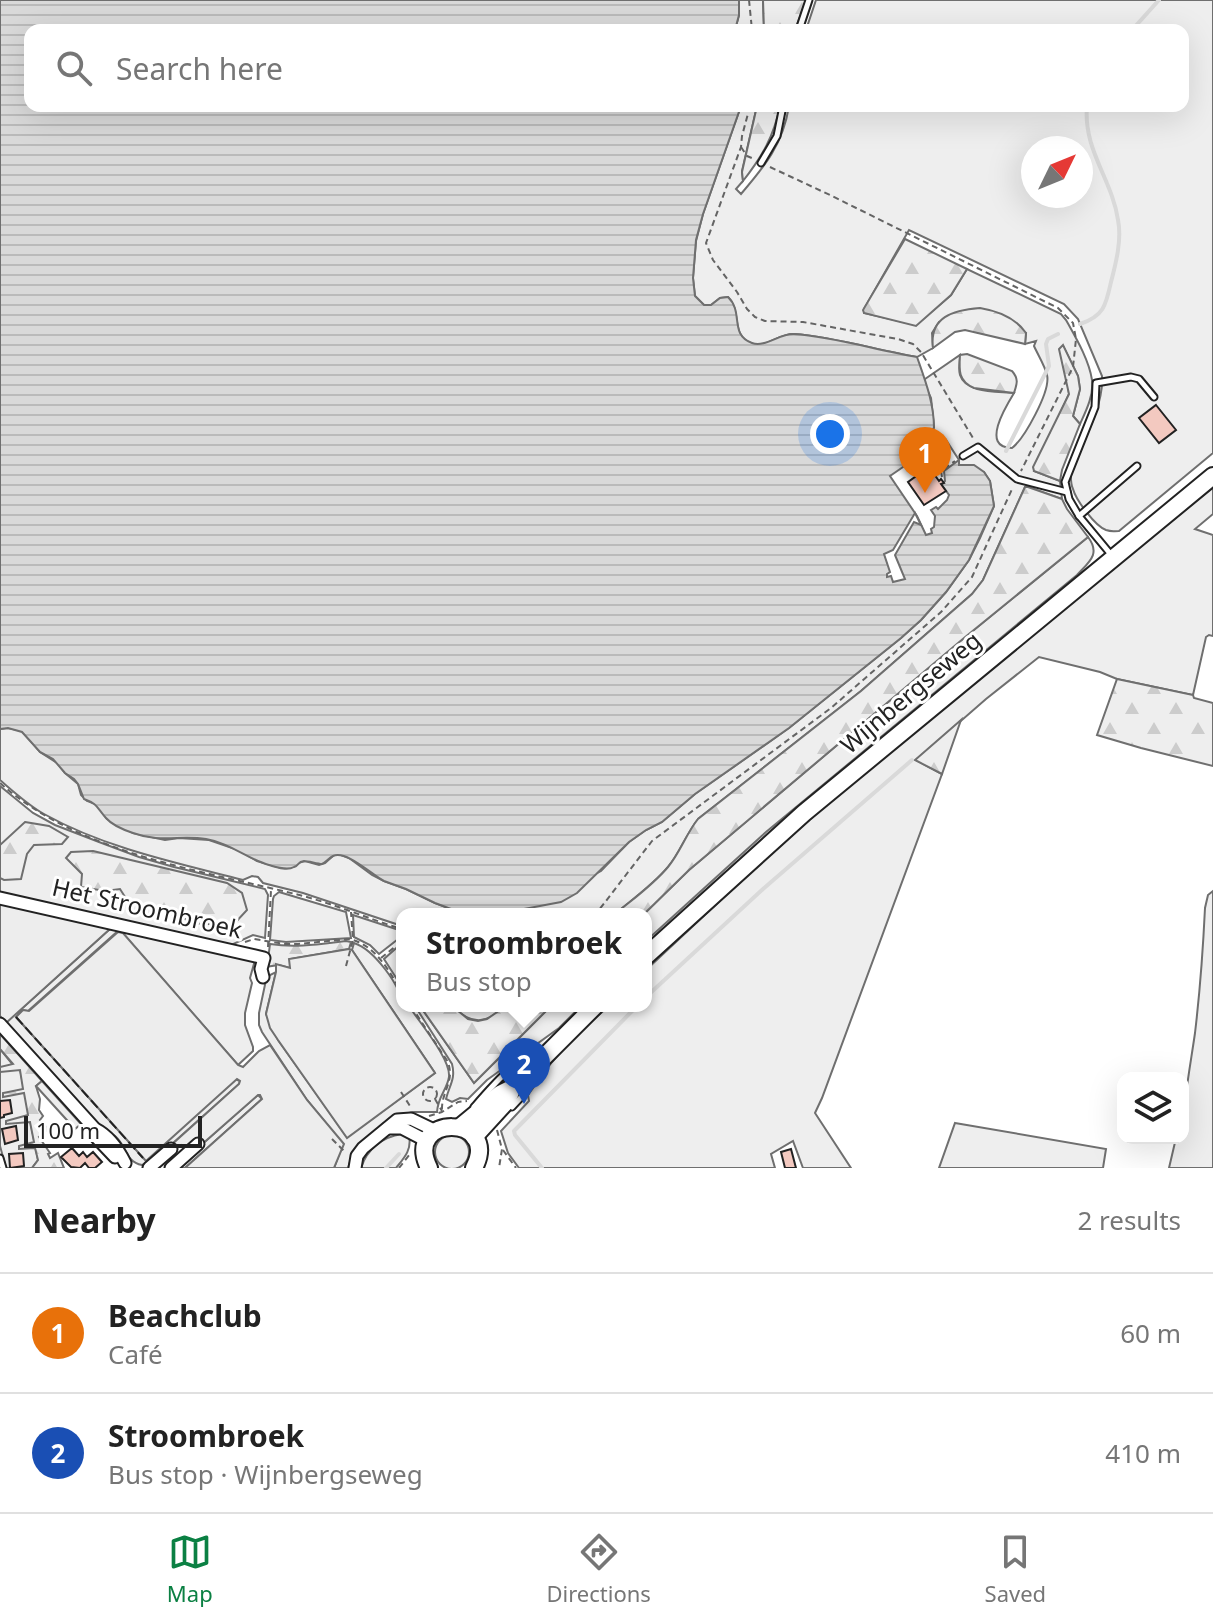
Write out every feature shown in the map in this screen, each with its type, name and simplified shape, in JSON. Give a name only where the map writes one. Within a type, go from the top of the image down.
[{"type":"main road","name":"Wijnbergseweg","points":[[652,951],[804,813],[1213,476]]},
{"type":"main road","points":[[467,1132],[500,1094],[514,1087],[589,1012]]},
{"type":"main road","points":[[427,1167],[425,1157],[432,1136],[452,1126],[467,1132],[479,1151],[474,1168]]},
{"type":"street","name":"Het Stroombroek","points":[[0,898],[264,958],[261,969],[263,977]]},
{"type":"street","points":[[0,1024],[95,1129],[104,1133],[120,1151],[127,1166]]},
{"type":"street","points":[[356,1162],[363,1148],[397,1120],[406,1118],[432,1136]]},
{"type":"street","points":[[387,1128],[402,1128],[432,1136]]},
{"type":"street","points":[[171,1168],[198,1144]]},
{"type":"street","points":[[149,1168],[177,1148],[160,1168]]},
{"type":"lane","points":[[801,24],[809,0]]},
{"type":"lane","points":[[761,163],[777,136],[782,112]]},
{"type":"lane","points":[[1114,557],[1079,516],[1065,482],[1095,407],[1096,383],[1131,377],[1139,379],[1154,397]]},
{"type":"lane","points":[[961,458],[978,447],[1017,479],[1067,492]]},
{"type":"lane","points":[[1079,516],[1137,466]]},
{"type":"lane","points":[[467,1132],[483,1096],[515,1065],[532,1054],[555,1046]]},
{"type":"lane","points":[[467,1132],[493,1126],[525,1093],[535,1066]]},
{"type":"lane","points":[[0,1158],[3,1168]]},
{"type":"path","points":[[749,0],[751,24]]},
{"type":"path","points":[[748,112],[741,147],[706,243],[713,260],[755,317],[765,321],[803,322],[913,344],[921,352],[978,447]]},
{"type":"path","points":[[601,908],[652,841],[831,708],[941,612],[972,577],[1073,367],[1076,339],[1073,323],[1058,308],[747,156],[741,147]]},
{"type":"path","points":[[942,477],[943,469],[961,458]]},
{"type":"path","points":[[0,783],[36,812],[95,839],[147,857],[305,896],[396,927]]},
{"type":"path","points":[[264,958],[271,888]]},
{"type":"path","points":[[346,966],[353,940],[350,911]]},
{"type":"path","points":[[231,951],[251,939],[298,944],[353,940],[367,946],[380,958],[396,983]]},
{"type":"path","points":[[380,958],[396,946]]},
{"type":"path","points":[[415,1012],[448,1062],[451,1072],[442,1112],[435,1099]]},
{"type":"path","points":[[401,1092],[411,1108],[406,1118]]},
{"type":"path","points":[[332,1139],[356,1162]]},
{"type":"path","points":[[499,1168],[502,1149],[516,1168]]},
{"type":"green space","points":[[739,0],[763,0],[764,24],[737,24]]},
{"type":"green space","points":[[763,0],[806,0],[797,24],[764,24]]},
{"type":"green space","points":[[816,0],[1213,0],[1213,453],[1119,531],[1102,528],[1082,506],[1071,482],[1071,469],[1092,424],[1102,388],[1102,376],[1078,319],[1064,304],[909,230],[864,313],[916,325],[951,295],[967,269],[1061,314],[1066,320],[1088,365],[1092,380],[1091,397],[1080,424],[1073,416],[1080,389],[1078,376],[1063,346],[1069,394],[1034,471],[1060,481],[1062,499],[1025,487],[983,580],[972,594],[861,691],[698,819],[668,867],[622,908],[530,908],[601,871],[629,842],[662,822],[695,794],[789,728],[901,638],[946,592],[969,560],[994,506],[990,481],[984,472],[959,465],[946,440],[919,456],[920,445],[934,427],[925,379],[960,355],[960,375],[969,386],[1014,393],[1001,416],[996,434],[1003,446],[1012,448],[1029,425],[1045,392],[1047,375],[1034,346],[1036,341],[1025,344],[1026,333],[939,322],[932,333],[933,348],[917,357],[794,334],[758,345],[741,335],[735,309],[728,297],[704,305],[695,296],[696,241],[739,112],[756,112],[742,171],[743,181],[736,189],[741,194],[772,154],[788,112],[1189,112],[1189,24],[808,24]]},
{"type":"green space","points":[[756,112],[778,112],[766,146],[743,181],[742,172]]},
{"type":"green space","points":[[905,239],[967,269],[951,295],[916,326],[864,313],[863,310]]},
{"type":"green space","points":[[980,308],[1000,313],[1017,323],[1026,333],[1025,344],[965,330],[955,332],[933,348],[933,337],[939,322],[952,313]]},
{"type":"green space","points":[[1063,345],[1078,376],[1080,389],[1073,416],[1080,424],[1060,481],[1034,471],[1033,467],[1069,394],[1059,349]]},
{"type":"green space","points":[[967,354],[1012,371],[1017,382],[1014,393],[974,388],[965,382],[960,370],[960,355]]},
{"type":"green space","points":[[1025,487],[1062,499],[1088,537],[689,870],[650,908],[622,908],[668,867],[698,819],[861,691],[972,594],[983,580]]},
{"type":"green space","points":[[1213,487],[1213,514],[1195,529],[1213,535],[1213,636],[1206,637],[1193,695],[1117,679],[1039,657],[916,760],[942,774],[815,1113],[851,1168],[803,1168],[793,1141],[771,1154],[775,1168],[519,1168],[508,1153],[501,1131],[529,1101],[528,1095],[552,1062],[602,1012],[652,1012],[652,964],[824,807]]},
{"type":"green space","points":[[1088,537],[1093,553],[1077,575],[766,832],[652,936],[650,908],[689,870]]},
{"type":"green space","points":[[1117,679],[1193,695],[1194,698],[1213,703],[1213,766],[1097,735]]},
{"type":"green space","points":[[961,720],[942,774],[915,760]]},
{"type":"green space","points":[[0,729],[22,731],[40,752],[57,763],[78,784],[81,795],[87,801],[96,804],[107,819],[133,833],[165,840],[209,840],[281,868],[305,861],[319,865],[334,855],[341,855],[384,881],[448,908],[396,908],[396,924],[263,883],[258,877],[243,880],[92,836],[38,810],[0,780]]},
{"type":"green space","points":[[0,786],[33,813],[55,825],[139,857],[265,889],[268,895],[265,938],[253,935],[229,946],[0,895]]},
{"type":"green space","points":[[25,822],[49,826],[68,837],[62,844],[34,845],[27,854],[21,879],[4,880],[0,878],[0,845]]},
{"type":"green space","points":[[93,851],[227,883],[242,893],[247,910],[234,924],[200,924],[127,900],[120,889],[105,891],[81,887],[82,874],[66,858],[71,852]]},
{"type":"green space","points":[[1213,891],[1213,1168],[1169,1168],[1175,1144],[1189,1144],[1189,1072],[1208,895]]},
{"type":"green space","points":[[279,892],[346,912],[351,938],[270,940],[273,899]]},
{"type":"green space","points":[[353,915],[396,929],[396,941],[379,954],[354,937]]},
{"type":"green space","points":[[111,928],[119,930],[28,1011],[23,1010],[16,1017],[146,1160],[235,1079],[240,1081],[163,1152],[142,1165],[132,1161],[119,1140],[92,1120],[0,1016],[0,1009],[17,1013]]},
{"type":"green space","points":[[124,930],[255,960],[245,1013],[245,1025],[253,1051],[238,1065],[124,935]]},
{"type":"green space","points":[[351,942],[349,949],[290,959],[290,968],[279,965],[265,967],[270,944],[299,946]]},
{"type":"green space","points":[[354,943],[362,947],[385,969],[396,987],[396,1012],[413,1012],[440,1051],[449,1077],[437,1112],[413,1112],[390,1118],[354,1150],[348,1168],[334,1168],[343,1144],[307,1100],[259,1025],[266,980],[270,975],[276,972],[266,1014],[278,1040],[347,1137],[435,1073],[352,950]]},
{"type":"green space","points":[[396,948],[396,978],[384,959]]},
{"type":"green space","points":[[419,1012],[424,1012],[474,1083],[545,1012],[575,1012],[559,1028],[487,1080],[468,1099],[460,1098],[452,1102],[446,1099],[453,1078],[452,1064]]},
{"type":"green space","points":[[424,1012],[459,1012],[468,1019],[478,1021],[497,1012],[545,1012],[474,1083]]},
{"type":"green space","points":[[459,1012],[498,1012],[479,1020]]},
{"type":"green space","points":[[0,1034],[42,1081],[36,1086],[39,1110],[43,1116],[40,1120],[48,1129],[39,1137],[50,1158],[58,1153],[64,1168],[32,1168],[38,1160],[35,1148],[19,1149],[19,1146],[34,1142],[30,1122],[6,1124],[6,1121],[28,1115],[24,1093],[3,1097],[3,1093],[23,1089],[20,1070],[0,1072],[0,1067],[13,1064],[0,1049]]},
{"type":"green space","points":[[0,1049],[20,1069],[38,1160],[32,1168],[6,1168],[0,1146]]},
{"type":"green space","points":[[258,1095],[262,1099],[185,1168],[175,1168]]},
{"type":"green space","points":[[955,1123],[1106,1149],[1103,1168],[939,1168]]},
{"type":"green space","points":[[402,1134],[409,1136],[409,1146],[396,1168],[361,1168],[376,1145]]},
{"type":"green space","points":[[445,1136],[459,1136],[468,1145],[468,1159],[459,1168],[445,1168],[436,1159],[436,1145]]},
{"type":"shaded area","points":[[0,0],[739,0],[737,24],[24,24],[24,112],[739,112],[696,240],[695,296],[704,305],[728,297],[733,303],[741,335],[752,343],[762,344],[794,334],[917,357],[931,401],[934,428],[920,445],[919,456],[890,476],[926,535],[932,533],[934,527],[935,516],[931,510],[938,509],[949,495],[941,484],[945,481],[944,471],[959,460],[959,465],[974,465],[990,481],[994,506],[969,560],[921,620],[789,728],[695,794],[662,822],[629,842],[577,893],[561,902],[530,908],[448,908],[384,881],[339,855],[322,864],[304,861],[291,868],[282,868],[215,841],[152,838],[133,833],[115,825],[95,805],[84,799],[74,779],[53,759],[40,752],[22,732],[0,729]]},
{"type":"shaded area","points":[[0,902],[111,928],[6,1023],[0,1016]]},
{"type":"shaded area","points":[[118,932],[123,933],[238,1065],[243,1067],[270,1045],[307,1100],[344,1144],[334,1168],[185,1168],[262,1099],[258,1095],[200,1146],[186,1150],[181,1145],[173,1151],[169,1147],[239,1084],[237,1079],[146,1161],[16,1017],[23,1010],[29,1011]]},
{"type":"shaded area","points":[[349,949],[435,1073],[347,1138],[270,1028],[266,1014],[276,964],[290,968],[289,959]]},
{"type":"shaded area","points":[[42,1081],[81,1124],[75,1129],[36,1086]]},
{"type":"pier","points":[[915,513],[921,525],[914,522],[895,555],[905,579],[893,582],[891,576],[887,577],[890,572],[884,554],[893,550]]},
{"type":"building","points":[[1156,405],[1176,430],[1159,443],[1139,418]]},
{"type":"building","points":[[929,467],[944,483],[941,484],[946,491],[924,505],[908,482]]},
{"type":"building","points":[[10,1100],[12,1113],[0,1118],[0,1101]]},
{"type":"building","points":[[16,1126],[18,1140],[5,1144],[2,1129]]},
{"type":"building","points":[[72,1148],[79,1156],[83,1152],[87,1157],[93,1152],[102,1162],[95,1168],[89,1168],[85,1163],[80,1168],[71,1167],[61,1157]]},
{"type":"building","points":[[791,1149],[796,1168],[785,1168],[781,1152]]},
{"type":"building","points":[[23,1153],[24,1166],[10,1168],[9,1154]]},
{"type":"waterway","points":[[1137,24],[1159,0]]},
{"type":"waterway","points":[[1080,324],[1099,313],[1105,303],[1119,235],[1115,205],[1089,137],[1087,112]]},
{"type":"waterway","points":[[1006,451],[1049,366],[1048,339],[1058,334]]},
{"type":"waterway","points":[[652,991],[763,889],[912,760]]},
{"type":"waterway","points":[[542,1168],[514,1131],[631,1012]]},
{"type":"waterway","points":[[386,1168],[399,1154]]},
{"type":"fence","points":[[16,1017],[143,1158]]},
{"type":"place","name":"Beachclub","points":[[925,493]]},
{"type":"place","name":"Stroombroek","points":[[524,1104]]}]
